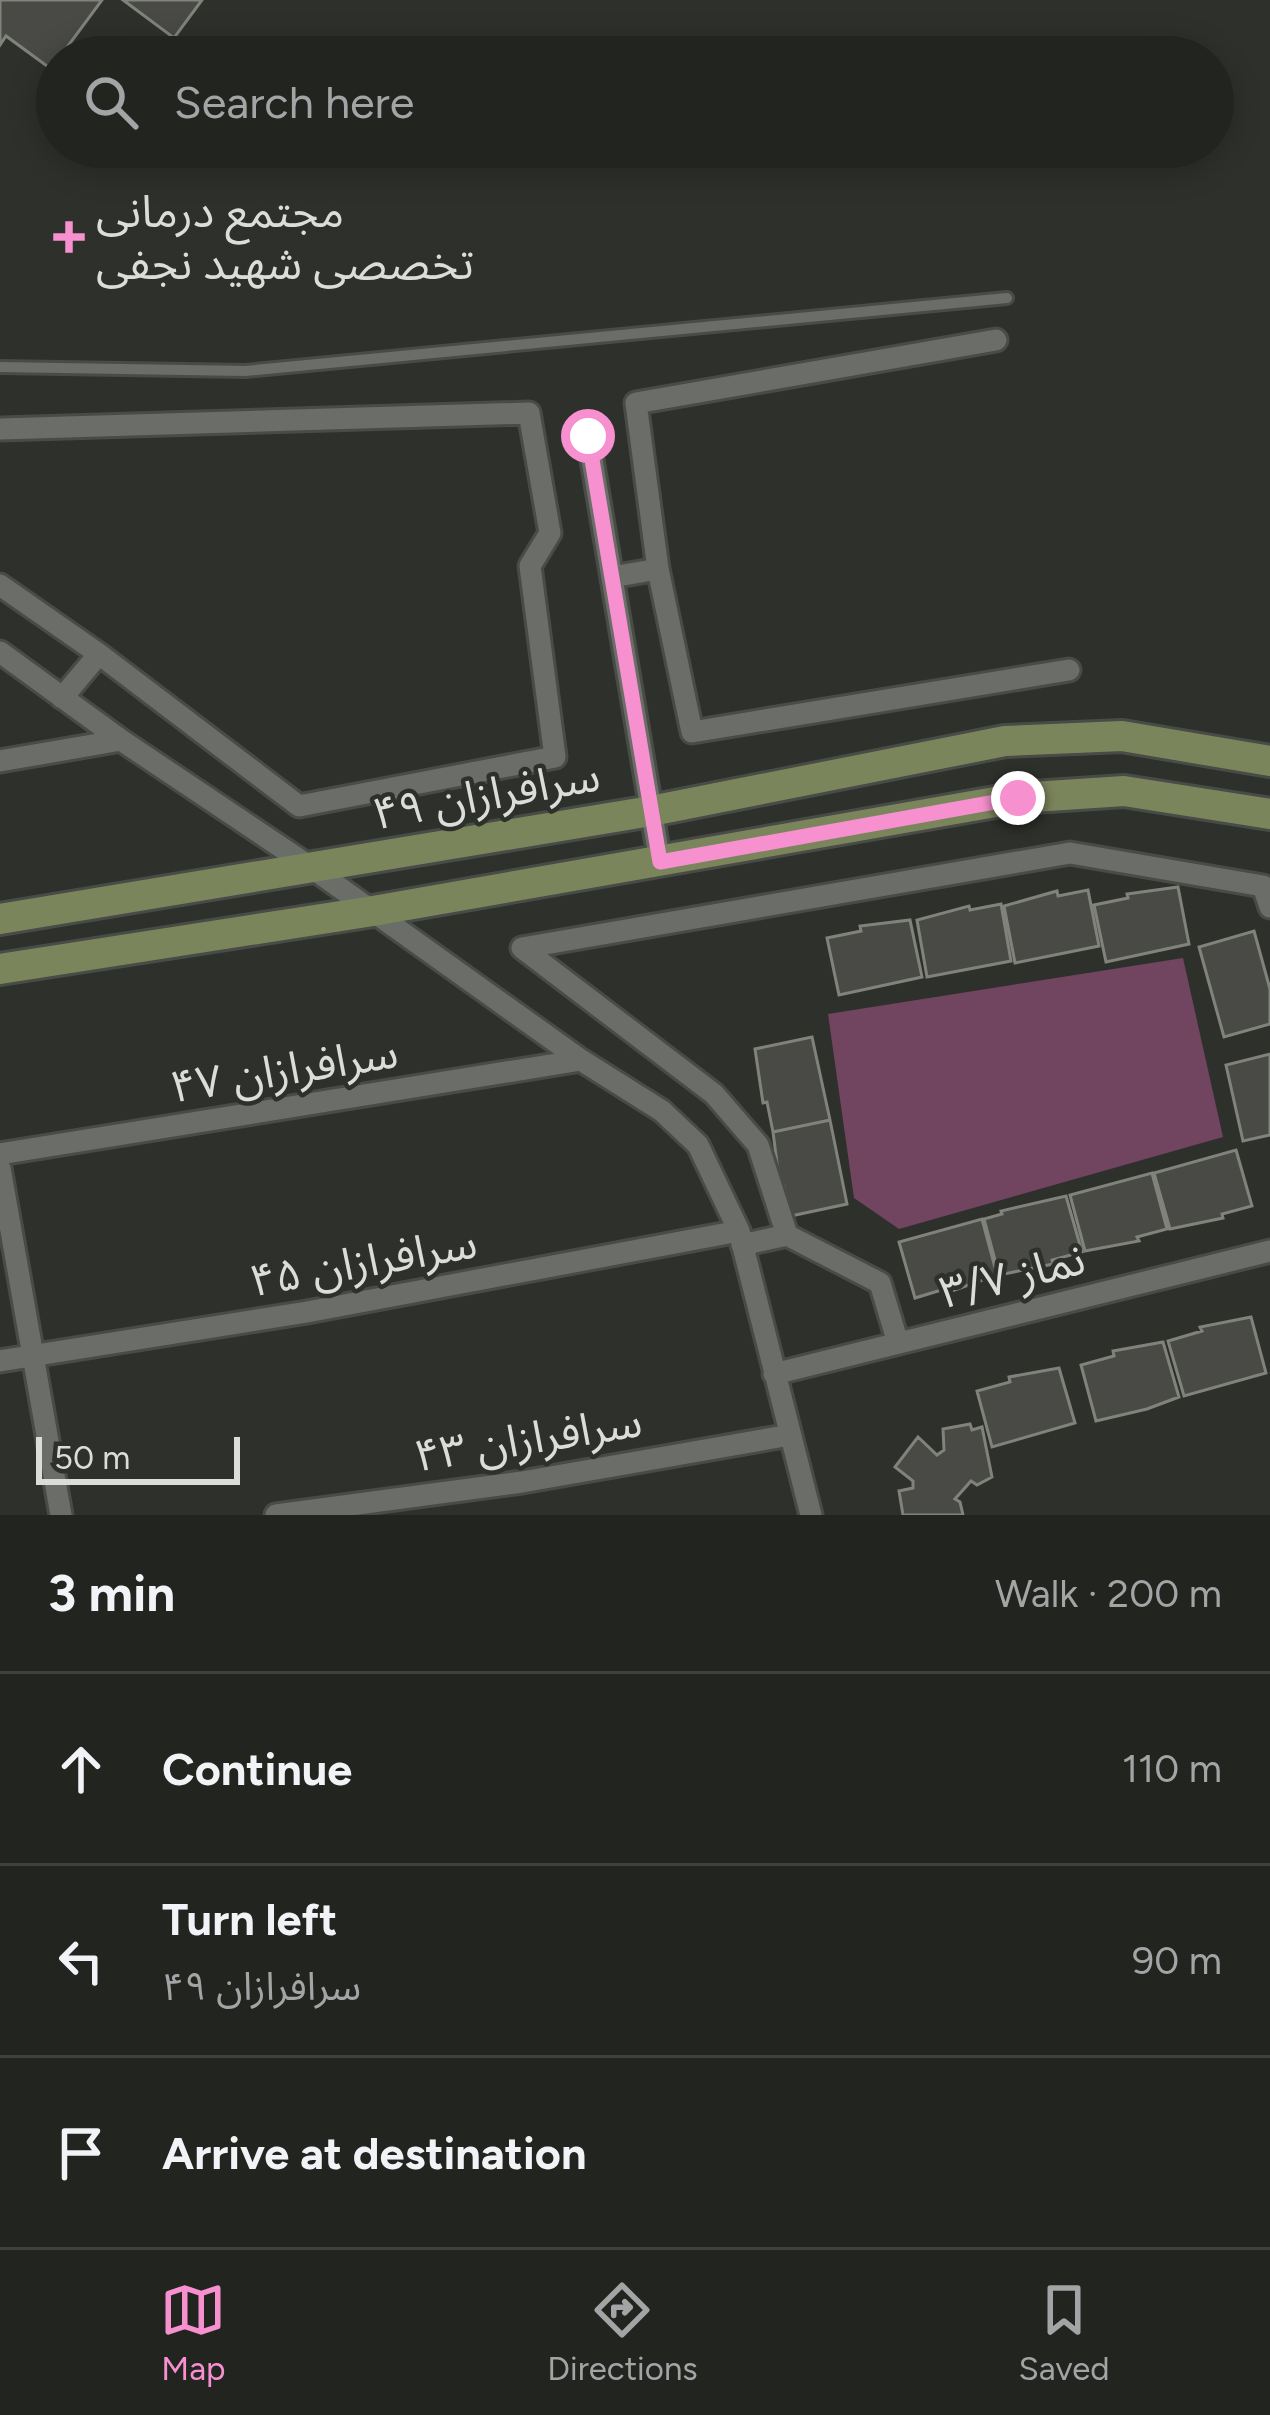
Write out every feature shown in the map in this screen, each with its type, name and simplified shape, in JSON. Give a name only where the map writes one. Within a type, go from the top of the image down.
[{"type":"street","points":[[996,340],[636,403],[658,569],[692,732],[1069,670]]},
{"type":"street","points":[[0,429],[529,413],[550,532],[530,566],[555,757],[299,806],[0,585]]},
{"type":"street","points":[[588,436],[660,862]]},
{"type":"street","points":[[611,577],[658,569]]},
{"type":"street","points":[[0,652],[581,1060],[662,1111],[698,1145],[740,1238],[811,1515]]},
{"type":"street","points":[[62,698],[99,654]]},
{"type":"street","name":"سرافرازان ۴۹","points":[[0,919],[651,811],[1005,741],[1122,736],[1270,761]]},
{"type":"street","points":[[0,761],[121,740]]},
{"type":"street","points":[[0,968],[373,911],[1018,798],[1124,791],[1270,814]]},
{"type":"street","points":[[898,1343],[880,1282],[788,1235],[758,1145],[714,1094],[522,948],[1070,853],[1263,886],[1270,908]]},
{"type":"street","name":"سرافرازان ۴۷","points":[[0,1154],[581,1060]]},
{"type":"street","points":[[0,1168],[61,1515]]},
{"type":"street","name":"سرافرازان ۴۵","points":[[0,1361],[740,1238],[788,1235]]},
{"type":"street","name":"نماز ۳/۷","points":[[774,1374],[1270,1251]]},
{"type":"street","name":"سرافرازان ۴۳","points":[[276,1515],[522,1482],[790,1436]]},
{"type":"lane","points":[[0,367],[245,371],[1007,298]]},
{"type":"shaded area","points":[[1183,958],[1223,1137],[899,1229],[854,1198],[828,1014]]},
{"type":"building","points":[[0,0],[102,0],[75,36],[36,36],[36,58],[6,36],[0,45]]},
{"type":"building","points":[[123,0],[202,0],[171,36]]},
{"type":"building","points":[[1178,887],[1189,944],[1106,962],[1094,905],[1128,898],[1127,894]]},
{"type":"building","points":[[1088,890],[1099,946],[1015,963],[1004,906],[1057,891],[1058,896]]},
{"type":"building","points":[[1001,904],[1011,961],[927,977],[917,920],[969,906],[970,910]]},
{"type":"building","points":[[910,920],[922,977],[839,995],[827,938],[861,931],[860,926]]},
{"type":"building","points":[[1254,931],[1270,989],[1270,1024],[1224,1037],[1199,947]]},
{"type":"building","points":[[812,1037],[830,1120],[773,1132],[767,1102],[763,1103],[755,1049]]},
{"type":"building","points":[[1270,1054],[1270,1135],[1243,1141],[1226,1065]]},
{"type":"building","points":[[830,1120],[847,1204],[791,1216],[784,1186],[780,1187],[773,1132]]},
{"type":"building","points":[[1236,1150],[1252,1206],[1222,1214],[1223,1218],[1170,1229],[1154,1173]]},
{"type":"building","points":[[1152,1173],[1167,1229],[1137,1237],[1139,1241],[1085,1251],[1070,1195]]},
{"type":"building","points":[[1066,1196],[1082,1252],[1052,1260],[1053,1264],[999,1275],[984,1219]]},
{"type":"building","points":[[982,1219],[997,1275],[915,1298],[899,1242]]},
{"type":"building","points":[[1251,1317],[1266,1373],[1184,1396],[1168,1341],[1202,1331],[1200,1327]]},
{"type":"building","points":[[1163,1342],[1179,1397],[1096,1421],[1081,1365],[1114,1356],[1113,1351]]},
{"type":"building","points":[[1059,1368],[1075,1423],[992,1447],[977,1391],[1010,1382],[1009,1377]]},
{"type":"building","points":[[970,1424],[972,1430],[982,1427],[992,1477],[977,1485],[971,1481],[955,1499],[963,1515],[903,1515],[899,1491],[913,1488],[913,1481],[895,1467],[918,1437],[937,1455],[944,1450],[943,1429]]},
{"type":"place","name":"مجتمع درمانی تخصصی شهید نجفی","points":[[69,237]]},
{"type":"route","points":[[588,436],[660,862],[1018,798]]}]
